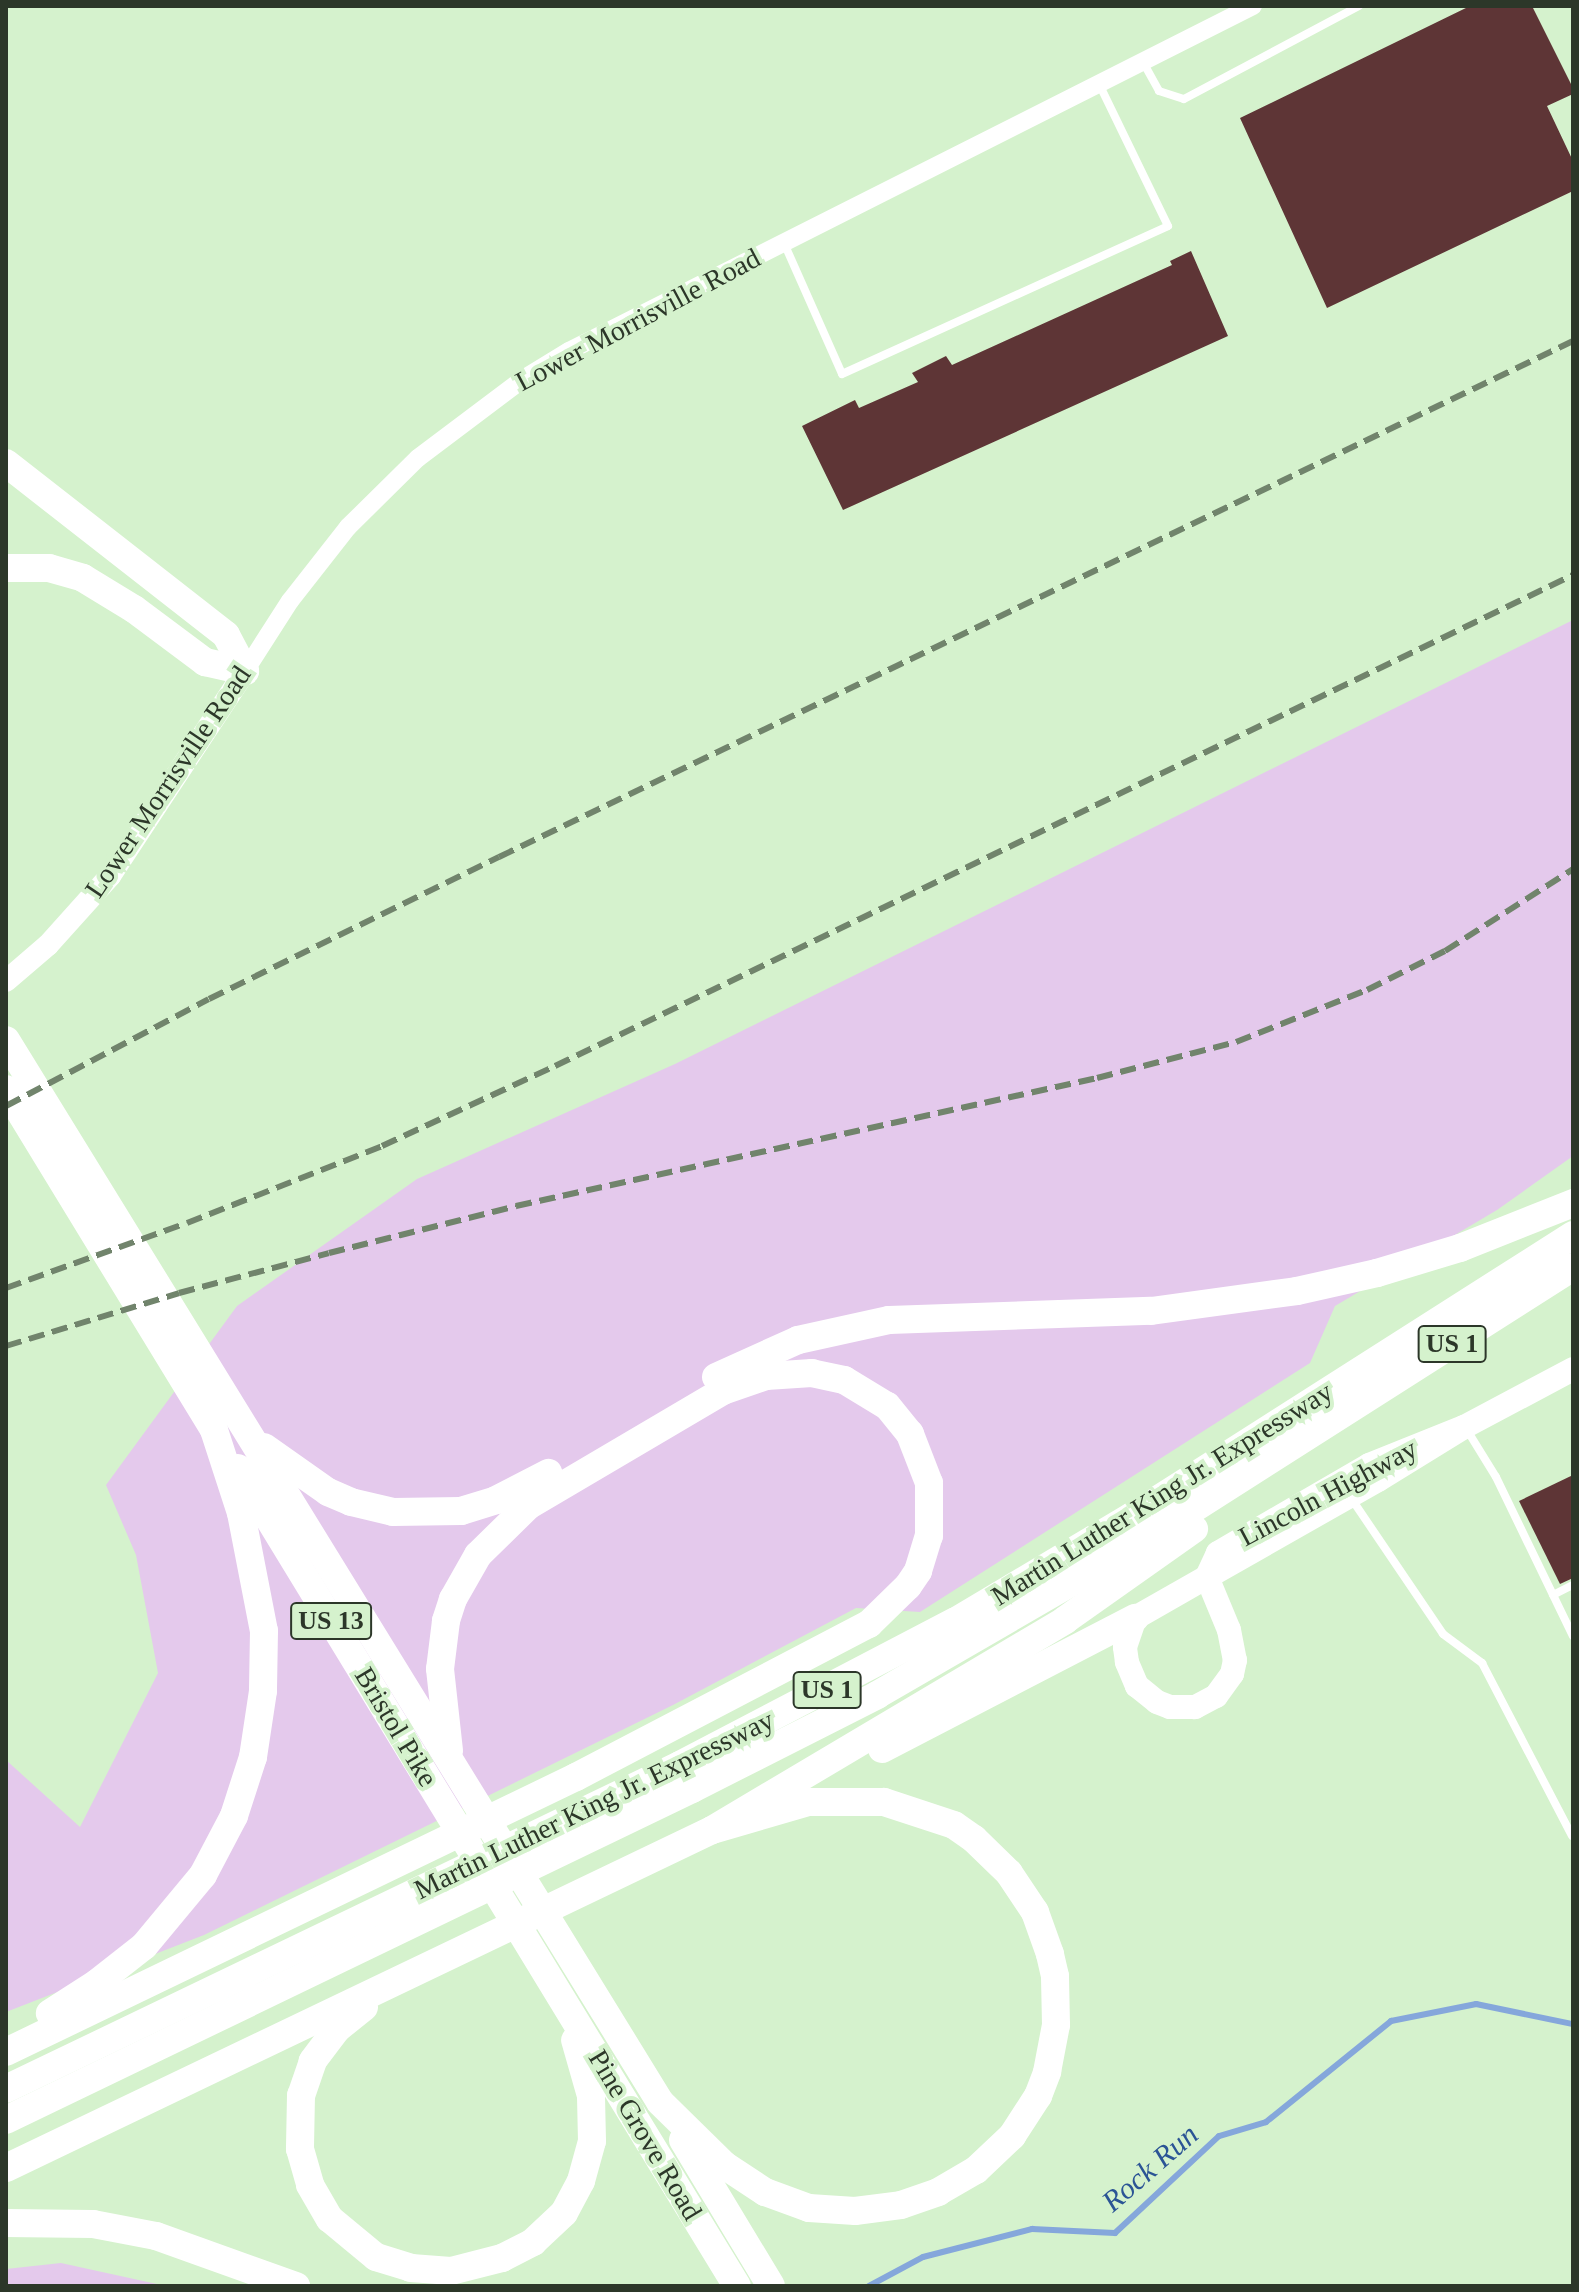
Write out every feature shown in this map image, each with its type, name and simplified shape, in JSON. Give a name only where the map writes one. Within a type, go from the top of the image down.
[{"type":"highway","points":[[6,463],[226,635],[245,671]]},
{"type":"highway","points":[[6,568],[49,568],[83,578],[134,609],[205,662],[245,671]]},
{"type":"highway","name":"US 13","points":[[6,1040],[225,1423]]},
{"type":"highway","name":"US 13","points":[[6,1089],[450,1759],[660,2102]]},
{"type":"highway","points":[[225,1423],[308,1481],[351,1502],[405,1513],[461,1511],[516,1491],[743,1363],[811,1336],[889,1320],[1151,1311],[1260,1298],[1416,1262],[1573,1203]]},
{"type":"highway","name":"Martin Luther King Jr. Expressway","points":[[6,2089],[680,1765],[943,1628],[1132,1516],[1573,1235]]},
{"type":"highway","name":"Martin Luther King Jr. Expressway","points":[[6,2120],[692,1789],[877,1695],[1083,1578],[1573,1267]]},
{"type":"highway","points":[[6,2052],[589,1771],[869,1624],[908,1586],[918,1571],[929,1536],[929,1483],[918,1449],[904,1426],[874,1396],[844,1380],[812,1373],[766,1376],[723,1391],[528,1506],[478,1555],[459,1588],[446,1621],[440,1669],[450,1759]]},
{"type":"highway","points":[[6,2168],[712,1830],[793,1785],[1109,1591],[1367,1398]]},
{"type":"highway","points":[[6,2039],[97,1983],[144,1946],[203,1875],[244,1788],[259,1724],[264,1631],[225,1423]]},
{"type":"highway","name":"Bristol Pike","points":[[225,1423],[448,1812],[552,1983]]},
{"type":"highway","points":[[793,1785],[850,1765],[1135,1618]]},
{"type":"highway","points":[[660,2102],[724,2165],[765,2192],[809,2208],[876,2210],[938,2192],[995,2154],[1012,2136],[1038,2096],[1053,2048],[1055,1976],[1035,1912],[1009,1873],[954,1825],[907,1807],[856,1799],[786,1806],[712,1830]]},
{"type":"highway","points":[[396,1983],[336,2030],[313,2061],[301,2095],[300,2149],[319,2202],[330,2219],[360,2247],[376,2257],[411,2268],[451,2271],[502,2258],[533,2242],[564,2213],[581,2181],[592,2141],[591,2096],[578,2047],[552,1983]]},
{"type":"highway","name":"Pine Grove Road","points":[[552,1983],[737,2286]]},
{"type":"highway","name":"Pine Grove Road","points":[[660,2102],[771,2286]]},
{"type":"highway","points":[[6,2223],[93,2224],[156,2236],[296,2286]]},
{"type":"main road","name":"Lower Morrisville Road","points":[[6,981],[48,945],[110,876],[245,671]]},
{"type":"main road","name":"Lincoln Highway","points":[[1135,1618],[1350,1496],[1464,1427],[1573,1369]]},
{"type":"main road","name":"Lincoln Highway","points":[[1207,1577],[1212,1561],[1226,1547],[1369,1465],[1464,1427]]},
{"type":"main road","points":[[1135,1618],[1125,1647],[1127,1662],[1137,1686],[1157,1702],[1170,1707],[1183,1708],[1206,1703],[1226,1686],[1235,1660],[1229,1630],[1207,1577]]},
{"type":"street","name":"Lower Morrisville Road","points":[[245,671],[290,601],[348,527],[396,478],[451,431],[543,366],[1253,6]]},
{"type":"lane","points":[[1143,61],[1159,91],[1184,99],[1359,6]]},
{"type":"lane","points":[[784,243],[842,374],[1168,226],[1099,83]]},
{"type":"lane","points":[[1464,1427],[1496,1477],[1573,1636]]},
{"type":"lane","points":[[1350,1496],[1443,1634],[1482,1663],[1572,1836]]},
{"type":"lane","points":[[1553,1595],[1573,1585]]},
{"type":"shaded area","points":[[1573,620],[1573,1156],[1497,1210],[1335,1306],[1310,1363],[920,1612],[856,1608],[673,1705],[204,1935],[6,2012],[6,1760],[80,1827],[158,1673],[136,1555],[106,1485],[237,1306],[417,1179],[675,1064]]},
{"type":"shaded area","points":[[61,2263],[166,2286],[6,2286],[6,2269]]},
{"type":"building","points":[[1470,6],[1532,6],[1573,88],[1573,94],[1547,106],[1573,161],[1573,191],[1327,308],[1240,118]]},
{"type":"building","points":[[1191,251],[1228,336],[843,510],[802,426],[855,400],[859,408],[918,382],[912,373],[946,356],[952,365],[1172,265],[1170,261]]},
{"type":"building","points":[[1573,1475],[1573,1578],[1560,1584],[1519,1501]]},
{"type":"waterway","name":"Rock Run","points":[[869,2286],[923,2257],[1032,2229],[1115,2233],[1219,2136],[1266,2122],[1391,2021],[1476,2004],[1573,2024]]},
{"type":"railway","points":[[6,1106],[209,999],[499,857],[1573,341]]},
{"type":"railway","points":[[6,1288],[187,1223],[382,1146],[555,1066],[1573,575]]},
{"type":"railway","points":[[6,1346],[179,1293],[516,1206],[1097,1078],[1236,1042],[1367,990],[1445,951],[1573,869]]}]
